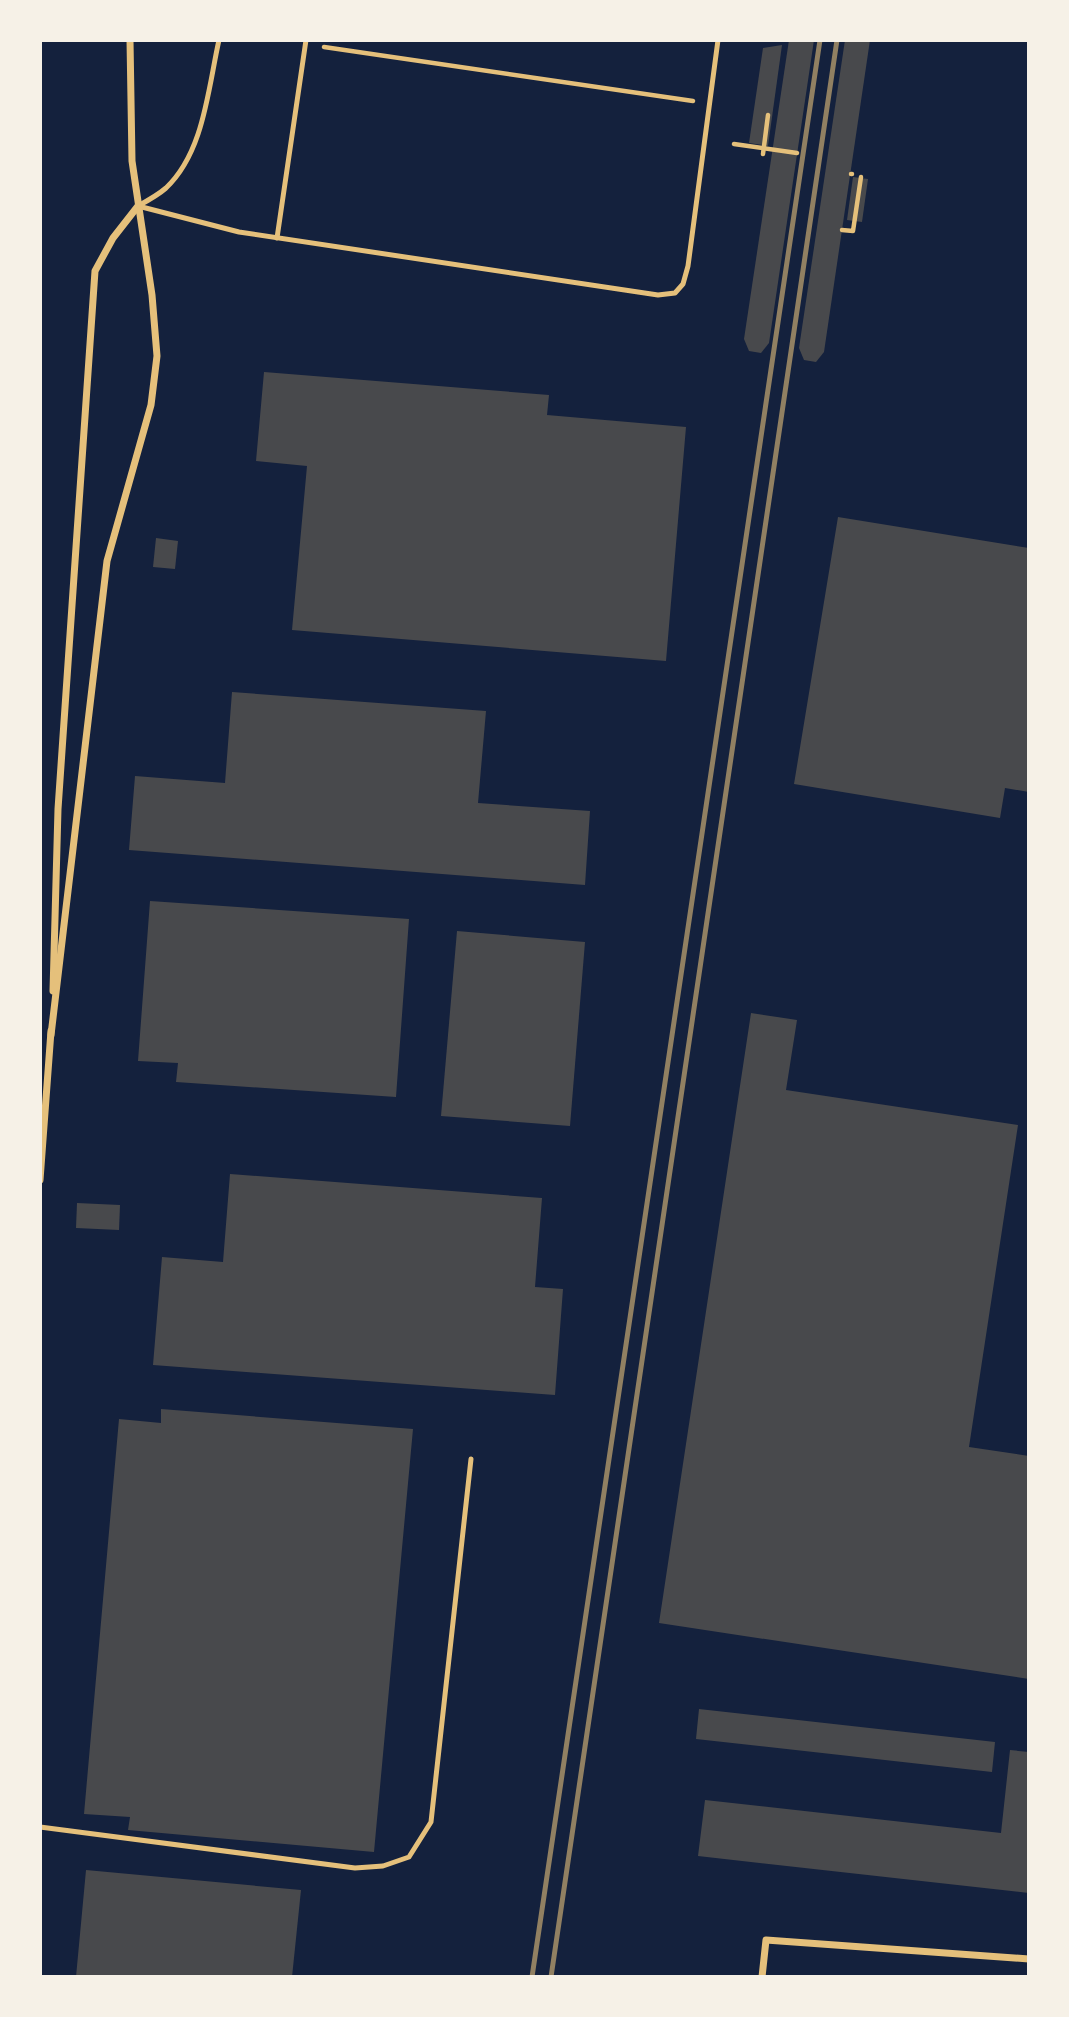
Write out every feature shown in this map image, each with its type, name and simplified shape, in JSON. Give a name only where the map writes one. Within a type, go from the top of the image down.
[{"type":"street","points":[[40,1180],[51,1035],[107,561],[151,405],[157,356],[152,295],[132,161],[130,40]]},
{"type":"street","points":[[51,1035],[58,809],[95,271],[113,238],[138,206]]},
{"type":"street","points":[[762,1977],[766,1940],[1029,1959]]},
{"type":"lane","points":[[138,206],[164,190],[183,169],[197,137],[219,40]]},
{"type":"lane","points":[[138,206],[239,232],[276,238],[658,295],[675,293],[683,284],[688,266],[718,40]]},
{"type":"lane","points":[[276,238],[306,42]]},
{"type":"lane","points":[[40,1827],[355,1868],[383,1866],[408,1857],[431,1822],[471,1459]]},
{"type":"path","points":[[306,42],[710,103]]},
{"type":"path","points":[[763,151],[768,115]]},
{"type":"path","points":[[734,144],[763,151],[797,153]]},
{"type":"path","points":[[842,230],[853,231],[860,177]]},
{"type":"building","points":[[789,40],[814,40],[769,343],[761,353],[749,351],[744,339]]},
{"type":"building","points":[[845,40],[870,40],[824,352],[816,362],[804,360],[799,348]]},
{"type":"building","points":[[782,45],[768,146],[749,143],[763,48]]},
{"type":"building","points":[[853,177],[868,179],[862,222],[847,220]]},
{"type":"building","points":[[264,372],[549,395],[547,415],[686,427],[666,661],[292,630],[307,466],[256,461]]},
{"type":"building","points":[[838,517],[1029,548],[1029,792],[1005,788],[1000,818],[794,784]]},
{"type":"building","points":[[156,538],[178,541],[175,569],[153,567]]},
{"type":"building","points":[[232,692],[486,711],[478,803],[590,811],[585,885],[129,850],[135,776],[225,783]]},
{"type":"building","points":[[150,901],[409,919],[396,1097],[176,1082],[178,1063],[138,1061]]},
{"type":"building","points":[[457,931],[585,942],[570,1126],[441,1116]]},
{"type":"building","points":[[751,1013],[797,1020],[786,1090],[1018,1125],[969,1447],[1029,1456],[1029,1679],[659,1623]]},
{"type":"building","points":[[230,1174],[542,1198],[535,1287],[563,1289],[555,1395],[153,1365],[162,1257],[223,1262]]},
{"type":"building","points":[[77,1203],[120,1205],[119,1230],[76,1228]]},
{"type":"building","points":[[161,1409],[413,1429],[374,1852],[128,1830],[130,1817],[84,1814],[119,1419],[161,1423]]},
{"type":"building","points":[[699,1709],[995,1742],[992,1772],[696,1739]]},
{"type":"building","points":[[1010,1750],[1029,1752],[1029,1893],[698,1856],[705,1800],[1001,1833]]},
{"type":"building","points":[[86,1870],[301,1890],[292,1977],[76,1977]]},
{"type":"railway","points":[[532,1977],[820,40]]},
{"type":"railway","points":[[551,1977],[837,40]]}]
